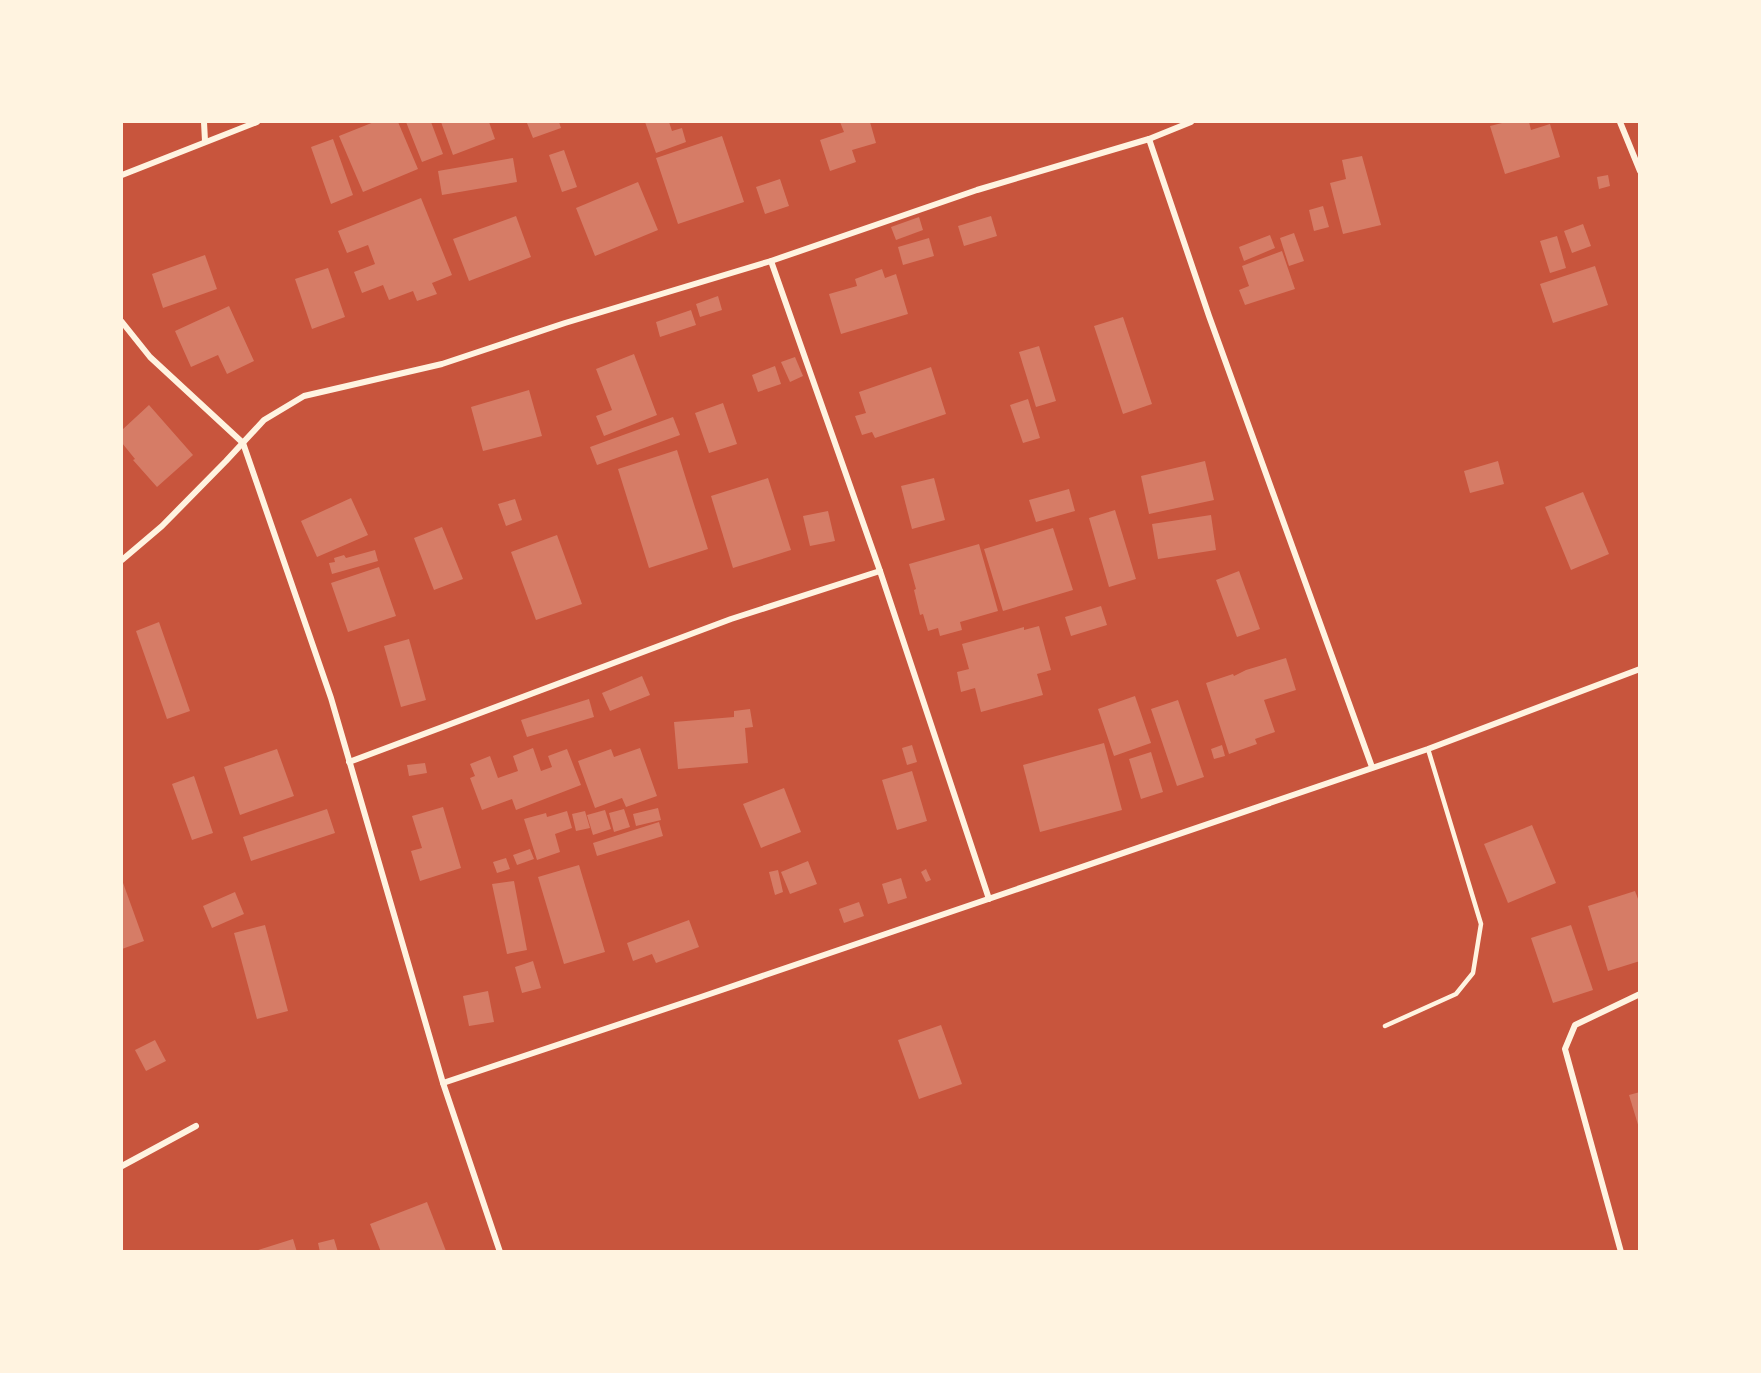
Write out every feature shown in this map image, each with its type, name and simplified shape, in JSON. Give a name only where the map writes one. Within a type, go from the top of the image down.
[{"type":"street","points":[[204,122],[205,141]]},
{"type":"street","points":[[122,175],[257,122]]},
{"type":"street","points":[[122,560],[162,526],[264,420],[304,396],[442,364],[565,323],[771,261],[977,190],[1149,139],[1191,122]]},
{"type":"street","points":[[1620,122],[1640,171]]},
{"type":"street","points":[[1149,139],[1209,316],[1372,767]]},
{"type":"street","points":[[771,261],[880,571],[989,899]]},
{"type":"street","points":[[122,322],[150,357],[243,443],[331,698],[443,1083],[500,1251]]},
{"type":"street","points":[[350,762],[731,620],[880,571]]},
{"type":"street","points":[[443,1083],[1428,749],[1640,669]]},
{"type":"street","points":[[1622,1251],[1565,1049],[1575,1025],[1640,994]]},
{"type":"street","points":[[122,1166],[196,1126]]},
{"type":"lane","points":[[1385,1026],[1456,994],[1473,973],[1481,924],[1428,749]]},
{"type":"building","points":[[374,122],[398,122],[418,169],[363,192],[339,136]]},
{"type":"building","points":[[406,122],[431,122],[443,154],[422,162]]},
{"type":"building","points":[[441,122],[489,122],[495,139],[453,155]]},
{"type":"building","points":[[559,122],[561,128],[533,138],[527,123]]},
{"type":"building","points":[[645,122],[669,122],[672,131],[682,128],[686,142],[656,153]]},
{"type":"building","points":[[840,122],[870,122],[876,143],[852,150],[856,162],[830,171],[820,140],[844,132]]},
{"type":"building","points":[[1506,122],[1529,122],[1531,130],[1550,124],[1560,157],[1505,174],[1490,126]]},
{"type":"building","points":[[722,136],[744,202],[678,224],[656,158]]},
{"type":"building","points":[[333,139],[353,195],[331,204],[311,147]]},
{"type":"building","points":[[564,150],[577,187],[562,192],[549,155]]},
{"type":"building","points":[[1362,156],[1381,225],[1343,234],[1330,183],[1346,179],[1342,160]]},
{"type":"building","points":[[513,158],[517,182],[442,195],[438,171]]},
{"type":"building","points":[[1608,175],[1610,186],[1599,189],[1597,177]]},
{"type":"building","points":[[780,179],[789,206],[765,214],[756,187]]},
{"type":"building","points":[[638,182],[658,230],[595,256],[576,208]]},
{"type":"building","points":[[421,198],[452,275],[432,283],[437,294],[417,301],[413,291],[389,300],[383,285],[362,293],[354,272],[375,264],[368,245],[347,253],[338,231]]},
{"type":"building","points":[[1323,206],[1329,227],[1314,231],[1309,210]]},
{"type":"building","points":[[516,216],[531,257],[469,281],[453,239]]},
{"type":"building","points":[[991,216],[997,236],[964,246],[958,226]]},
{"type":"building","points":[[919,217],[923,230],[896,240],[891,227]]},
{"type":"building","points":[[1583,224],[1591,246],[1572,253],[1564,231]]},
{"type":"building","points":[[1294,233],[1304,261],[1289,266],[1280,238]]},
{"type":"building","points":[[1270,235],[1275,248],[1244,261],[1239,247]]},
{"type":"building","points":[[1557,236],[1566,268],[1550,273],[1540,241]]},
{"type":"building","points":[[929,238],[934,256],[903,265],[898,247]]},
{"type":"building","points":[[1282,251],[1295,289],[1245,305],[1239,290],[1249,286],[1242,266]]},
{"type":"building","points":[[205,255],[217,289],[163,308],[152,274]]},
{"type":"building","points":[[1595,266],[1608,305],[1553,323],[1540,284]]},
{"type":"building","points":[[328,268],[345,317],[312,329],[295,279]]},
{"type":"building","points":[[882,269],[885,278],[896,274],[908,314],[841,334],[829,294],[857,286],[855,279]]},
{"type":"building","points":[[718,296],[722,310],[700,317],[696,304]]},
{"type":"building","points":[[229,306],[254,361],[227,374],[218,355],[191,367],[175,331]]},
{"type":"building","points":[[691,310],[696,325],[660,337],[656,322]]},
{"type":"building","points":[[1123,317],[1152,404],[1123,414],[1094,326]]},
{"type":"building","points":[[1039,346],[1056,401],[1036,407],[1019,352]]},
{"type":"building","points":[[634,354],[657,415],[604,436],[596,416],[612,410],[596,369]]},
{"type":"building","points":[[795,357],[803,376],[790,382],[781,362]]},
{"type":"building","points":[[775,366],[781,384],[758,392],[752,375]]},
{"type":"building","points":[[931,367],[946,414],[875,438],[872,432],[862,435],[855,416],[866,413],[859,392]]},
{"type":"building","points":[[529,390],[542,436],[483,451],[471,407]]},
{"type":"building","points":[[1028,399],[1040,438],[1023,443],[1010,405]]},
{"type":"building","points":[[723,403],[737,444],[709,453],[695,413]]},
{"type":"building","points":[[149,405],[193,455],[157,487],[133,460],[135,459],[122,443],[122,430]]},
{"type":"building","points":[[673,417],[680,435],[597,465],[590,447]]},
{"type":"building","points":[[677,450],[708,549],[649,568],[618,469]]},
{"type":"building","points":[[1205,461],[1214,500],[1149,514],[1141,476]]},
{"type":"building","points":[[1498,461],[1504,484],[1470,493],[1464,471]]},
{"type":"building","points":[[768,478],[791,550],[733,568],[711,496]]},
{"type":"building","points":[[934,478],[945,520],[912,529],[901,486]]},
{"type":"building","points":[[1069,489],[1075,511],[1036,522],[1029,500]]},
{"type":"building","points":[[1583,492],[1609,554],[1571,570],[1545,507]]},
{"type":"building","points":[[351,498],[368,535],[317,557],[301,521]]},
{"type":"building","points":[[515,499],[522,520],[506,526],[498,504]]},
{"type":"building","points":[[1115,510],[1136,579],[1109,587],[1089,518]]},
{"type":"building","points":[[828,511],[835,541],[810,546],[803,516]]},
{"type":"building","points":[[1211,515],[1216,550],[1158,559],[1152,524]]},
{"type":"building","points":[[442,527],[463,579],[434,590],[414,538]]},
{"type":"building","points":[[1053,528],[1073,590],[1003,611],[984,549]]},
{"type":"building","points":[[557,535],[582,604],[536,620],[511,552]]},
{"type":"building","points":[[979,544],[998,611],[960,622],[962,630],[940,636],[938,628],[928,631],[923,614],[920,615],[909,564]]},
{"type":"building","points":[[375,550],[378,561],[332,574],[329,563],[335,562],[334,558],[344,555],[346,558]]},
{"type":"building","points":[[379,567],[396,616],[348,632],[331,583]]},
{"type":"building","points":[[1239,571],[1260,629],[1237,637],[1216,580]]},
{"type":"building","points":[[1101,606],[1107,625],[1071,636],[1065,617]]},
{"type":"building","points":[[159,622],[190,711],[167,719],[136,631]]},
{"type":"building","points":[[1039,626],[1051,670],[1037,674],[1043,695],[981,712],[975,688],[961,692],[957,672],[969,669],[962,644],[1024,627],[1024,630]]},
{"type":"building","points":[[409,639],[426,700],[401,707],[384,646]]},
{"type":"building","points":[[1286,658],[1296,690],[1264,700],[1275,732],[1255,739],[1257,744],[1229,754],[1206,683]]},
{"type":"building","points":[[642,676],[650,695],[610,711],[602,693]]},
{"type":"building","points":[[1135,696],[1151,743],[1114,756],[1098,709]]},
{"type":"building","points":[[589,699],[594,717],[527,737],[521,720]]},
{"type":"building","points":[[1178,700],[1204,777],[1177,786],[1151,709]]},
{"type":"building","points":[[750,709],[753,727],[745,728],[748,763],[678,769],[674,722],[734,717],[734,711]]},
{"type":"building","points":[[1104,743],[1122,810],[1040,832],[1023,765]]},
{"type":"building","points":[[912,745],[917,762],[907,765],[902,748]]},
{"type":"building","points":[[1222,745],[1225,756],[1214,759],[1211,749]]},
{"type":"building","points":[[533,748],[541,771],[552,767],[548,756],[567,749],[581,785],[516,810],[512,799],[482,810],[470,778],[475,776],[470,764],[490,756],[498,778],[518,771],[513,756]]},
{"type":"building","points":[[640,748],[657,796],[626,807],[622,798],[595,808],[578,761],[611,749],[614,757]]},
{"type":"building","points":[[277,749],[294,796],[240,815],[224,767]]},
{"type":"building","points":[[1151,752],[1163,792],[1141,799],[1129,759]]},
{"type":"building","points":[[425,763],[427,773],[409,776],[407,765]]},
{"type":"building","points":[[912,771],[927,821],[897,830],[882,780]]},
{"type":"building","points":[[194,776],[213,833],[192,840],[172,784]]},
{"type":"building","points":[[784,788],[801,832],[761,848],[743,804]]},
{"type":"building","points":[[443,807],[461,868],[420,881],[411,851],[422,848],[412,816]]},
{"type":"building","points":[[658,808],[661,820],[636,826],[633,814]]},
{"type":"building","points":[[327,809],[335,833],[251,861],[243,837]]},
{"type":"building","points":[[624,809],[630,827],[614,832],[609,813]]},
{"type":"building","points":[[605,810],[611,829],[593,835],[587,815]]},
{"type":"building","points":[[567,811],[572,828],[555,834],[560,852],[537,860],[524,819],[546,813],[547,817]]},
{"type":"building","points":[[585,811],[590,828],[576,831],[572,814]]},
{"type":"building","points":[[659,822],[663,836],[597,856],[593,843]]},
{"type":"building","points":[[1532,825],[1556,883],[1508,903],[1484,844]]},
{"type":"building","points":[[530,849],[534,859],[517,865],[513,855]]},
{"type":"building","points":[[506,858],[510,869],[497,873],[493,862]]},
{"type":"building","points":[[808,861],[817,884],[790,894],[781,872]]},
{"type":"building","points":[[579,865],[605,952],[564,964],[538,877]]},
{"type":"building","points":[[926,869],[931,880],[926,882],[921,872]]},
{"type":"building","points":[[778,870],[783,892],[775,895],[769,872]]},
{"type":"building","points":[[901,878],[907,898],[888,904],[882,884]]},
{"type":"building","points":[[122,880],[144,941],[122,949]]},
{"type":"building","points":[[514,881],[527,950],[507,954],[492,884]]},
{"type":"building","points":[[1635,891],[1640,904],[1640,961],[1608,971],[1588,906]]},
{"type":"building","points":[[235,892],[244,914],[212,928],[203,906]]},
{"type":"building","points":[[859,902],[864,916],[844,923],[839,909]]},
{"type":"building","points":[[689,920],[699,947],[656,963],[652,954],[633,961],[627,943]]},
{"type":"building","points":[[265,925],[288,1011],[257,1019],[234,933]]},
{"type":"building","points":[[1571,925],[1593,990],[1553,1003],[1531,938]]},
{"type":"building","points":[[533,961],[541,988],[522,993],[515,967]]},
{"type":"building","points":[[488,991],[494,1022],[469,1026],[463,996]]},
{"type":"building","points":[[941,1025],[962,1084],[919,1099],[898,1040]]},
{"type":"building","points":[[155,1040],[166,1061],[146,1071],[135,1050]]},
{"type":"building","points":[[1640,1092],[1640,1128],[1639,1128],[1629,1095]]},
{"type":"building","points":[[427,1202],[446,1251],[381,1252],[370,1224]]},
{"type":"building","points":[[293,1239],[297,1252],[255,1252],[255,1251]]},
{"type":"building","points":[[334,1239],[338,1252],[320,1252],[318,1243]]}]
